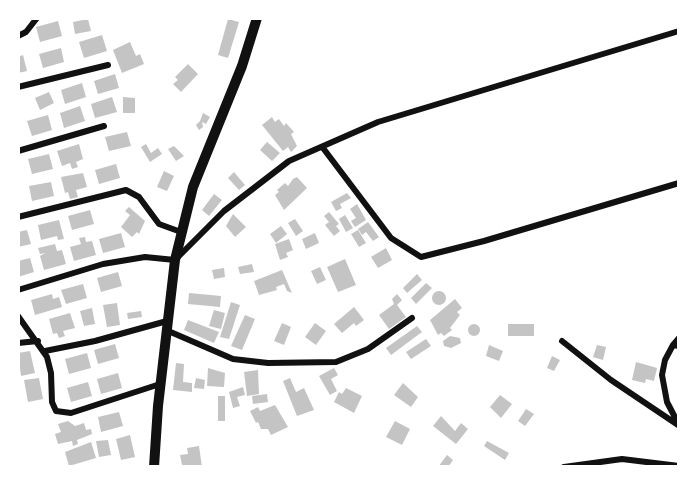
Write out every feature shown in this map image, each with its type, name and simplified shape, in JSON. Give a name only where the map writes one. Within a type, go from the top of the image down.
[{"type":"main road","points":[[154,467],[166,326],[181,232],[193,187],[242,66],[257,18]]},
{"type":"street","points":[[18,36],[26,32],[37,18]]},
{"type":"street","points":[[18,290],[104,264],[145,257],[175,260],[224,211],[262,179],[290,161],[378,122],[679,31]]},
{"type":"street","points":[[18,87],[108,65]]},
{"type":"street","points":[[18,151],[104,126]]},
{"type":"street","points":[[323,148],[391,238],[421,257],[484,241],[679,183]]},
{"type":"street","points":[[18,218],[126,190],[139,197],[159,224],[181,232]]},
{"type":"street","points":[[18,316],[45,351],[51,373],[53,407],[63,413],[96,406],[160,384]]},
{"type":"street","points":[[45,351],[166,326],[233,359],[268,363],[336,362],[368,348],[411,318]]},
{"type":"street","points":[[679,338],[665,360],[662,381],[668,402],[679,425]]},
{"type":"street","points":[[18,343],[38,340]]},
{"type":"street","points":[[562,341],[611,380],[679,425]]},
{"type":"street","points":[[564,467],[622,459],[679,466]]},
{"type":"building","points":[[88,19],[91,31],[75,34],[73,22]]},
{"type":"building","points":[[228,19],[239,22],[228,58],[218,55]]},
{"type":"building","points":[[58,21],[62,36],[40,42],[36,27]]},
{"type":"building","points":[[102,35],[107,51],[84,58],[79,42]]},
{"type":"building","points":[[130,42],[136,56],[140,54],[144,64],[122,73],[113,50]]},
{"type":"building","points":[[61,48],[64,62],[43,68],[39,54]]},
{"type":"building","points":[[23,55],[27,71],[18,73],[18,57]]},
{"type":"building","points":[[188,64],[198,74],[181,92],[173,84],[178,80],[175,77]]},
{"type":"building","points":[[115,74],[119,88],[98,94],[94,81]]},
{"type":"building","points":[[82,83],[86,97],[65,104],[61,90]]},
{"type":"building","points":[[49,92],[54,103],[40,110],[35,98]]},
{"type":"building","points":[[112,97],[117,112],[95,118],[91,104]]},
{"type":"building","points":[[123,97],[135,98],[135,113],[123,113]]},
{"type":"building","points":[[80,106],[85,121],[64,128],[60,113]]},
{"type":"building","points":[[203,113],[210,117],[206,124],[202,122],[203,127],[199,130],[196,125]]},
{"type":"building","points":[[48,115],[52,130],[32,136],[27,121]]},
{"type":"building","points":[[272,117],[275,122],[279,119],[284,126],[286,123],[294,132],[291,134],[297,146],[291,152],[288,147],[283,151],[262,125]]},
{"type":"building","points":[[127,132],[131,146],[109,151],[105,137]]},
{"type":"building","points":[[267,142],[280,153],[272,161],[260,150]]},
{"type":"building","points":[[79,144],[83,159],[76,162],[78,167],[72,169],[70,163],[62,166],[57,151]]},
{"type":"building","points":[[146,144],[151,153],[158,148],[162,154],[150,162],[141,147]]},
{"type":"building","points":[[174,146],[184,156],[176,161],[168,149]]},
{"type":"building","points":[[49,154],[53,169],[32,174],[28,159]]},
{"type":"building","points":[[116,164],[120,178],[99,184],[95,170]]},
{"type":"building","points":[[164,171],[174,176],[167,191],[157,187]]},
{"type":"building","points":[[234,172],[245,185],[239,190],[228,178]]},
{"type":"building","points":[[83,173],[87,187],[76,190],[78,197],[70,199],[68,192],[65,193],[61,177]]},
{"type":"building","points":[[297,177],[307,188],[284,210],[275,195],[285,183],[288,186]]},
{"type":"building","points":[[51,182],[54,196],[32,201],[29,186]]},
{"type":"building","points":[[347,193],[351,198],[340,204],[342,208],[336,211],[331,202]]},
{"type":"building","points":[[214,194],[222,200],[209,216],[202,210]]},
{"type":"building","points":[[357,204],[366,220],[355,227],[351,221],[356,218],[350,209]]},
{"type":"building","points":[[129,207],[145,221],[139,234],[137,232],[132,237],[121,227],[130,215],[125,211]]},
{"type":"building","points":[[90,210],[94,224],[72,230],[68,216]]},
{"type":"building","points":[[329,212],[339,224],[336,226],[340,231],[334,236],[325,225],[329,222],[324,216]]},
{"type":"building","points":[[233,214],[246,227],[235,237],[226,226]]},
{"type":"building","points":[[345,215],[353,228],[346,232],[339,219]]},
{"type":"building","points":[[295,219],[303,231],[296,236],[288,223]]},
{"type":"building","points":[[59,220],[64,239],[58,240],[57,236],[41,240],[38,225]]},
{"type":"building","points":[[368,222],[379,237],[373,241],[366,232],[362,235],[358,229]]},
{"type":"building","points":[[281,226],[287,234],[276,243],[270,234]]},
{"type":"building","points":[[27,230],[31,244],[18,247],[18,232]]},
{"type":"building","points":[[358,230],[366,243],[359,247],[351,234]]},
{"type":"building","points":[[121,233],[125,247],[103,253],[99,239]]},
{"type":"building","points":[[315,233],[319,243],[306,249],[302,239]]},
{"type":"building","points":[[85,237],[86,242],[92,241],[96,255],[74,261],[70,247],[81,244],[79,238]]},
{"type":"building","points":[[289,239],[293,250],[286,253],[288,257],[280,260],[275,244]]},
{"type":"building","points":[[55,244],[57,251],[62,250],[66,264],[44,270],[40,256],[45,253],[40,254],[38,248]]},
{"type":"building","points":[[386,248],[392,260],[378,268],[371,257]]},
{"type":"building","points":[[30,258],[34,272],[18,277],[18,261]]},
{"type":"building","points":[[345,259],[356,285],[338,292],[327,267]]},
{"type":"building","points":[[252,264],[254,272],[240,274],[238,267]]},
{"type":"building","points":[[320,267],[326,280],[317,284],[311,271]]},
{"type":"building","points":[[224,268],[225,277],[214,279],[212,270]]},
{"type":"building","points":[[282,270],[292,293],[287,291],[284,284],[276,287],[277,290],[259,295],[254,281]]},
{"type":"building","points":[[118,272],[122,286],[101,292],[97,278]]},
{"type":"building","points":[[417,274],[422,280],[407,293],[403,288]]},
{"type":"building","points":[[426,283],[432,288],[416,304],[411,298]]},
{"type":"building","points":[[83,284],[87,298],[66,304],[61,290]]},
{"type":"building","points":[[439,291],[444,293],[446,298],[444,303],[439,305],[434,303],[432,298],[434,293]]},
{"type":"building","points":[[189,293],[221,296],[220,307],[188,304]]},
{"type":"building","points":[[52,294],[53,299],[59,297],[62,307],[35,315],[31,300]]},
{"type":"building","points":[[397,294],[402,300],[397,305],[406,317],[389,329],[379,315],[394,304],[392,299]]},
{"type":"building","points":[[455,299],[462,308],[457,312],[460,315],[450,328],[452,330],[444,336],[441,333],[438,335],[430,320]]},
{"type":"building","points":[[231,302],[240,305],[229,339],[220,337]]},
{"type":"building","points":[[117,303],[120,325],[107,327],[103,305]]},
{"type":"building","points":[[354,307],[364,320],[356,326],[354,323],[342,333],[334,324]]},
{"type":"building","points":[[92,308],[95,324],[84,326],[80,311]]},
{"type":"building","points":[[214,310],[225,313],[221,329],[209,326]]},
{"type":"building","points":[[141,311],[142,317],[128,319],[127,313]]},
{"type":"building","points":[[70,313],[75,328],[63,331],[65,336],[59,338],[57,333],[53,334],[49,319]]},
{"type":"building","points":[[245,315],[255,319],[242,350],[231,346]]},
{"type":"building","points":[[188,320],[219,332],[214,343],[184,330]]},
{"type":"building","points":[[282,323],[291,327],[284,345],[274,341]]},
{"type":"building","points":[[315,323],[326,331],[316,345],[305,337]]},
{"type":"building","points":[[476,324],[480,330],[476,336],[472,336],[468,328]]},
{"type":"building","points":[[508,324],[534,324],[534,336],[508,336]]},
{"type":"building","points":[[417,326],[422,332],[391,355],[386,348]]},
{"type":"building","points":[[450,336],[460,338],[461,343],[451,348],[444,346],[443,341]]},
{"type":"building","points":[[426,339],[431,346],[411,359],[406,352]]},
{"type":"building","points":[[115,344],[119,358],[98,364],[94,350]]},
{"type":"building","points":[[489,345],[503,351],[499,361],[486,356]]},
{"type":"building","points":[[597,345],[606,347],[603,360],[593,357]]},
{"type":"building","points":[[30,351],[35,373],[21,376],[18,353]]},
{"type":"building","points":[[87,353],[91,368],[69,374],[65,359]]},
{"type":"building","points":[[552,356],[560,360],[554,371],[547,368]]},
{"type":"building","points":[[636,362],[657,368],[654,381],[646,379],[645,383],[632,380]]},
{"type":"building","points":[[176,363],[184,364],[183,382],[192,383],[192,392],[173,390]]},
{"type":"building","points":[[208,368],[225,373],[224,387],[207,386]]},
{"type":"building","points":[[334,368],[338,375],[331,379],[337,391],[330,395],[319,376]]},
{"type":"building","points":[[258,370],[259,394],[247,396],[244,372]]},
{"type":"building","points":[[118,373],[122,388],[101,394],[97,379]]},
{"type":"building","points":[[39,378],[43,399],[28,402],[24,380]]},
{"type":"building","points":[[196,378],[205,380],[204,389],[194,388]]},
{"type":"building","points":[[290,378],[296,392],[304,388],[314,410],[297,416],[283,381]]},
{"type":"building","points":[[88,382],[92,396],[71,402],[67,388]]},
{"type":"building","points":[[403,383],[418,397],[411,407],[394,395]]},
{"type":"building","points":[[243,387],[245,395],[237,397],[240,406],[233,408],[229,392]]},
{"type":"building","points":[[346,388],[362,396],[354,413],[334,402],[339,392],[342,394]]},
{"type":"building","points":[[267,394],[268,402],[253,404],[252,396]]},
{"type":"building","points":[[500,395],[512,404],[501,418],[490,407]]},
{"type":"building","points":[[218,396],[225,396],[225,421],[218,421]]},
{"type":"building","points":[[275,405],[288,427],[271,435],[268,429],[261,429],[250,411],[258,407],[260,411]]},
{"type":"building","points":[[526,409],[534,414],[525,426],[518,421]]},
{"type":"building","points":[[119,412],[123,426],[101,432],[98,417]]},
{"type":"building","points":[[441,416],[455,431],[461,423],[468,429],[456,444],[433,426]]},
{"type":"building","points":[[68,421],[75,426],[84,423],[86,430],[91,429],[92,434],[77,440],[78,444],[73,446],[72,441],[58,444],[55,434],[61,432],[58,424]]},
{"type":"building","points":[[395,421],[410,429],[402,445],[386,437]]},
{"type":"building","points":[[130,435],[135,457],[121,460],[116,439]]},
{"type":"building","points":[[108,440],[111,455],[99,457],[96,441]]},
{"type":"building","points":[[487,441],[509,453],[505,460],[484,446]]},
{"type":"building","points":[[91,442],[96,458],[69,466],[65,452]]},
{"type":"building","points":[[199,446],[202,467],[182,465],[180,455],[188,454],[187,448]]},
{"type":"building","points":[[447,455],[453,460],[448,467],[438,467]]}]
